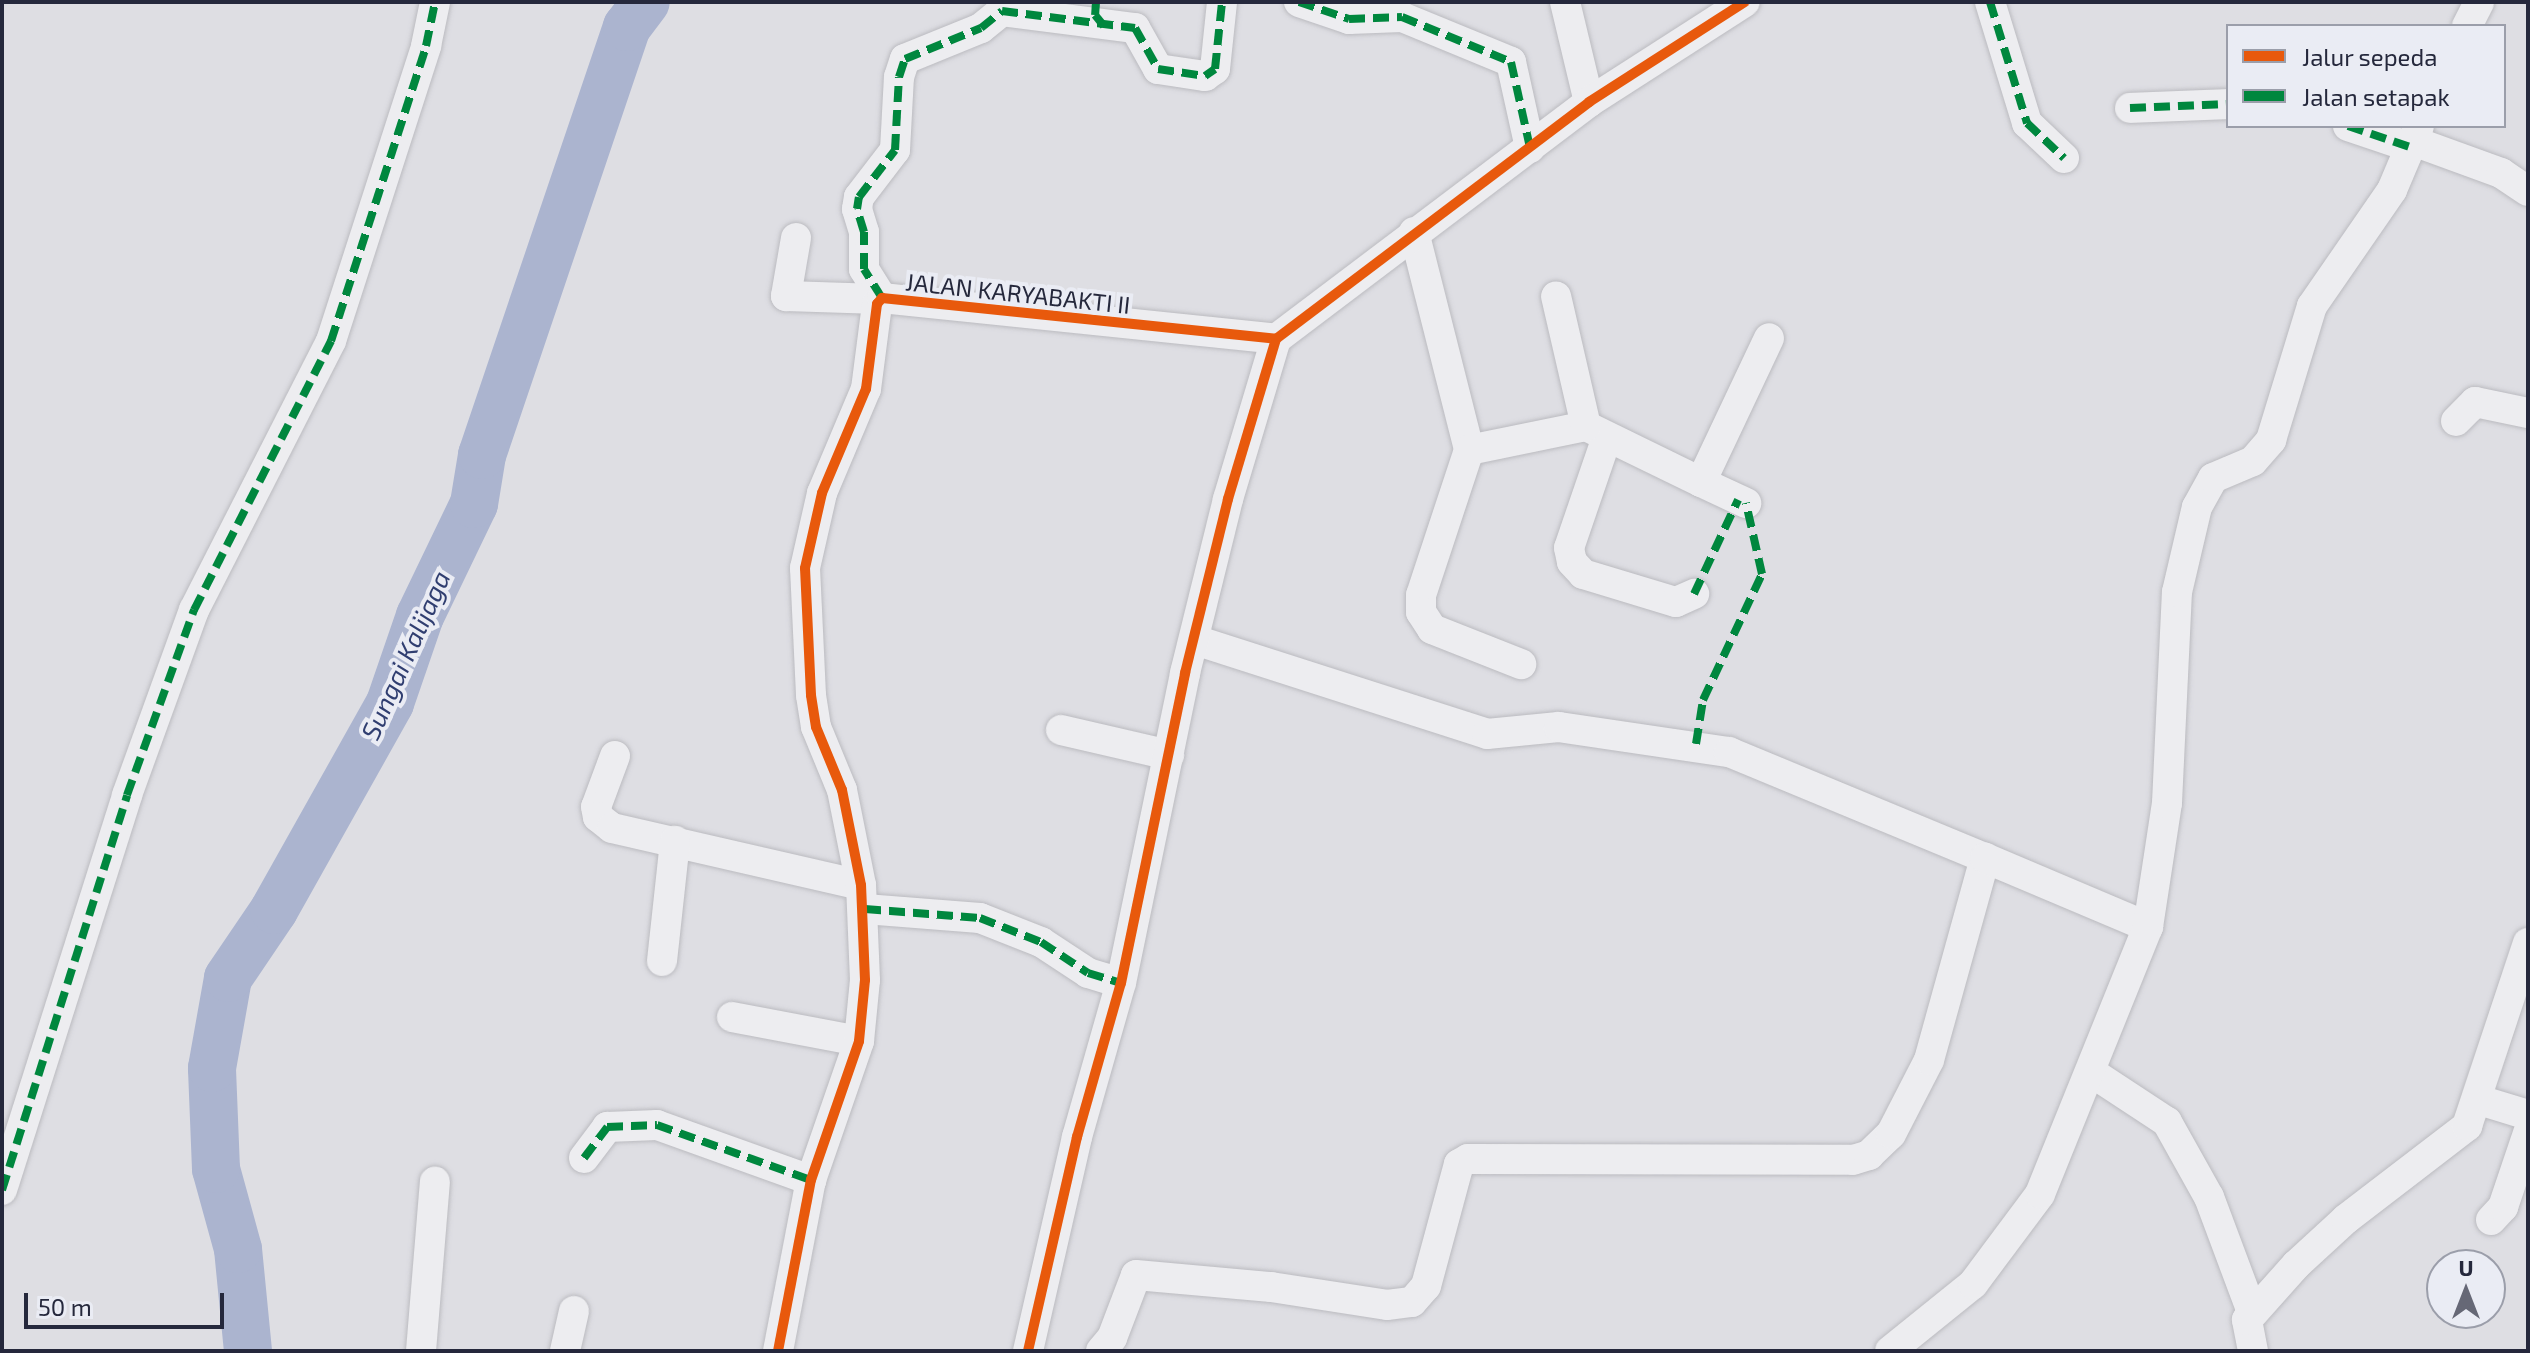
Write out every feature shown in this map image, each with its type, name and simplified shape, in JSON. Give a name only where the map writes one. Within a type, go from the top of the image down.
[{"type":"street","points":[[2,1190],[127,795],[194,610],[331,341],[426,46],[435,2]]},
{"type":"street","points":[[880,298],[864,269],[864,232],[857,209],[859,197],[895,150],[899,77],[905,59],[981,28],[1002,11],[1100,14],[1141,31],[1158,69],[1205,76],[1215,69],[1222,2]]},
{"type":"street","points":[[1299,2],[1349,19],[1402,17],[1511,62],[1530,148]]},
{"type":"street","points":[[1565,2],[1589,102]]},
{"type":"street","points":[[1028,1351],[1077,1137],[1121,983],[1228,499],[1276,339],[1589,102],[1745,2]]},
{"type":"street","points":[[1990,2],[2027,123],[2064,158]]},
{"type":"street","points":[[2468,24],[2479,2]]},
{"type":"street","points":[[2130,108],[2226,104]]},
{"type":"street","points":[[2359,128],[2414,138],[2501,173],[2528,191]]},
{"type":"street","points":[[1890,1351],[1973,1284],[2009,1240],[2040,1194],[2148,927],[2167,803],[2177,592],[2197,507],[2213,478],[2253,461],[2271,440],[2312,306],[2392,190],[2414,138]]},
{"type":"street","points":[[1414,232],[1469,450],[1421,595],[1421,612],[1432,629],[1521,664]]},
{"type":"street","points":[[796,238],[786,296],[880,298]]},
{"type":"street","points":[[1556,296],[1597,431],[1569,548],[1572,562],[1583,574],[1676,602],[1694,594]]},
{"type":"street","name":"JALAN KARYABAKTI II","points":[[778,1351],[811,1180],[859,1041],[863,897],[842,790],[816,727],[811,695],[805,568],[822,493],[866,389],[880,298],[1276,339]]},
{"type":"street","points":[[1701,482],[1769,338]]},
{"type":"street","points":[[2456,421],[2475,402],[2528,413]]},
{"type":"street","points":[[1469,450],[1597,431],[1746,503]]},
{"type":"street","points":[[1195,640],[1487,734],[1559,727],[1729,752],[2148,927]]},
{"type":"street","points":[[1061,730],[1169,755]]},
{"type":"street","points":[[615,756],[599,796],[598,817],[612,828],[675,841],[863,897],[980,918],[1041,942],[1088,973],[1121,983]]},
{"type":"street","points":[[662,961],[675,841]]},
{"type":"street","points":[[1101,1351],[1112,1338],[1136,1275],[1271,1287],[1387,1305],[1412,1302],[1426,1286],[1459,1164],[1468,1159],[1853,1160],[1869,1155],[1891,1134],[1929,1060],[1985,858]]},
{"type":"street","points":[[2253,1351],[2246,1329],[2252,1312],[2346,1219],[2459,1134],[2479,1100],[2528,943]]},
{"type":"street","points":[[732,1017],[859,1041]]},
{"type":"street","points":[[2091,1072],[2167,1122],[2209,1197],[2252,1312]]},
{"type":"street","points":[[2479,1100],[2528,1115]]},
{"type":"street","points":[[584,1158],[607,1127],[657,1125],[811,1180]]},
{"type":"street","points":[[2491,1220],[2503,1207],[2528,1133]]},
{"type":"street","points":[[421,1351],[435,1182]]},
{"type":"street","points":[[565,1351],[574,1311]]},
{"type":"waterway","name":"Sungai Kalijaga","points":[[248,1351],[238,1249],[216,1169],[212,1068],[228,978],[274,910],[390,703],[420,616],[474,504],[482,455],[627,27],[646,2]]},
{"type":"marked path","points":[[2,1190],[127,795],[194,610],[331,341],[426,46],[435,2]]},
{"type":"marked path","points":[[1096,2],[1095,15],[1104,26]]},
{"type":"marked path","points":[[882,298],[864,269],[864,232],[857,209],[859,197],[895,150],[899,77],[905,59],[981,28],[1002,11],[1135,28],[1158,69],[1205,76],[1215,69],[1222,2]]},
{"type":"marked path","points":[[1299,2],[1349,19],[1402,17],[1511,62],[1530,148]]},
{"type":"marked path","points":[[1990,2],[2027,123],[2064,158]]},
{"type":"marked path","points":[[2130,108],[2226,104]]},
{"type":"marked path","points":[[2354,128],[2410,147]]},
{"type":"marked path","points":[[1694,594],[1738,500]]},
{"type":"marked path","points":[[1696,744],[1703,700],[1762,574],[1746,503]]},
{"type":"marked path","points":[[865,909],[980,918],[1041,942],[1088,973],[1121,983]]},
{"type":"marked path","points":[[584,1158],[607,1127],[657,1125],[811,1180]]},
{"type":"cycle path","points":[[1028,1351],[1077,1137],[1121,983],[1185,673],[1228,499],[1276,339],[1589,102],[1745,2]]},
{"type":"cycle path","points":[[778,1351],[811,1180],[859,1041],[865,980],[861,885],[842,790],[816,727],[811,695],[805,568],[822,493],[866,389],[877,304],[882,298],[1276,339]]}]
